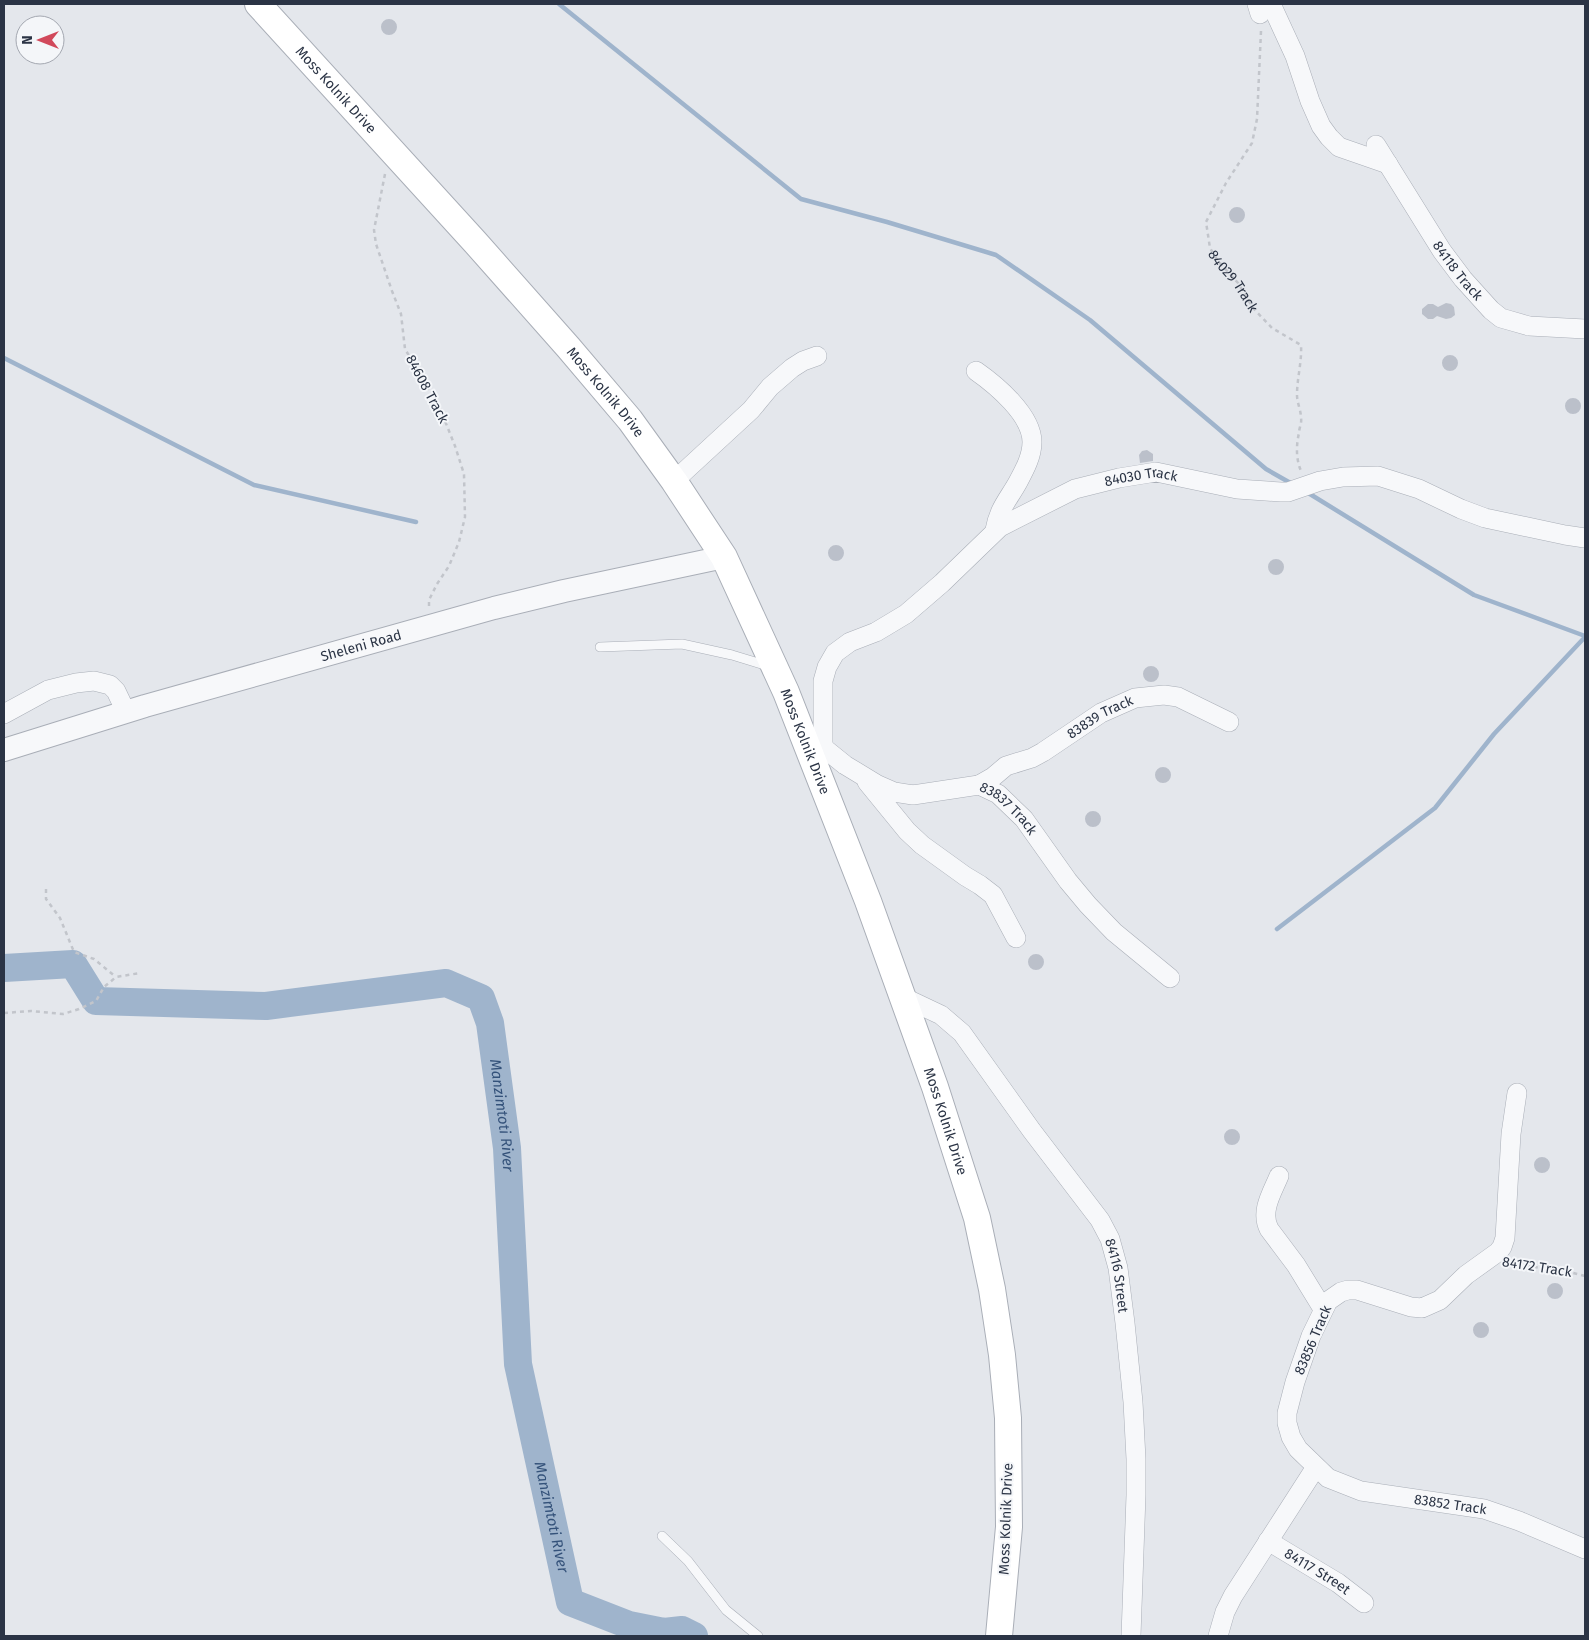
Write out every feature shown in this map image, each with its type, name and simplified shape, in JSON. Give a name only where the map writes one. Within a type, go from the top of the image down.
[{"type":"main road","name":"Moss Kolnik Drive","points":[[258,4],[568,347],[630,420],[674,481],[724,557],[776,668],[802,729],[868,901],[953,1140],[977,1218],[992,1289],[1006,1390],[1009,1458],[1009,1527],[999,1636]]},
{"type":"street","points":[[1263,7],[1295,56],[1317,118],[1329,137],[1339,147],[1388,164]]},
{"type":"street","name":"84118 Track","points":[[1376,145],[1442,251],[1463,279],[1491,310],[1502,318],[1529,326],[1585,329]]},
{"type":"street","points":[[674,481],[751,410],[770,387],[792,368],[803,361],[817,356]]},
{"type":"street","points":[[976,370],[994,383],[1008,398],[1023,417],[1032,436],[1030,458],[999,512],[995,530]]},
{"type":"street","name":"84030 Track","points":[[823,748],[823,681],[834,653],[845,644],[876,632],[906,614],[942,583],[995,530],[1013,519],[1075,489],[1151,473],[1162,473],[1238,489],[1288,492],[1343,477],[1378,476],[1419,488],[1461,509],[1485,518],[1585,538]]},
{"type":"street","name":"Sheleni Road","points":[[4,750],[126,712],[494,608],[724,557]]},
{"type":"street","points":[[4,714],[48,690],[94,681],[110,685],[116,691],[126,712]]},
{"type":"street","name":"83839 Track","points":[[979,785],[993,777],[1006,766],[1032,758],[1043,752],[1100,713],[1135,698],[1164,695],[1178,697],[1229,722]]},
{"type":"street","name":"83837 Track","points":[[802,729],[823,748],[863,777],[887,789],[905,795],[925,794],[979,785],[998,794],[1024,819],[1068,881],[1104,923],[1170,978]]},
{"type":"street","points":[[863,777],[907,831],[922,845],[980,884],[993,895],[1016,938]]},
{"type":"street","name":"84116 Street","points":[[903,997],[942,1015],[962,1033],[1032,1131],[1093,1210],[1110,1239],[1118,1268],[1133,1402],[1136,1495],[1131,1636]]},
{"type":"street","name":"83856 Track","points":[[1316,1467],[1298,1449],[1291,1437],[1287,1424],[1287,1413],[1295,1382],[1324,1309],[1334,1296],[1348,1290],[1368,1293],[1411,1307],[1422,1308],[1440,1300],[1466,1275],[1501,1250],[1505,1238],[1511,1134],[1517,1093]]},
{"type":"street","points":[[1279,1176],[1266,1208],[1265,1221],[1324,1309]]},
{"type":"street","points":[[1218,1636],[1221,1622],[1229,1604],[1316,1467]]},
{"type":"street","name":"83852 Track","points":[[1316,1467],[1328,1478],[1361,1491],[1484,1509],[1585,1549]]},
{"type":"street","name":"84117 Street","points":[[1268,1541],[1338,1584],[1364,1603]]},
{"type":"lane","points":[[600,647],[682,644],[732,655],[776,668]]},
{"type":"lane","points":[[662,1536],[688,1561],[726,1610],[758,1636]]},
{"type":"path","name":"84029 Track","points":[[1263,7],[1257,119],[1252,143],[1226,183],[1206,222],[1210,248],[1218,261],[1238,283],[1253,308],[1272,328],[1301,345],[1302,355],[1298,374],[1297,402],[1301,418],[1297,456],[1298,465],[1306,486]]},
{"type":"path","name":"84608 Track","points":[[390,148],[374,230],[376,244],[401,314],[405,349],[438,406],[464,474],[465,517],[459,542],[449,566],[429,600],[430,626]]},
{"type":"path","points":[[46,889],[46,899],[60,918],[74,952],[94,959],[116,977]]},
{"type":"path","points":[[4,1013],[31,1011],[63,1014],[96,1001],[104,987],[116,977],[140,973]]},
{"type":"path","name":"84172 Track","points":[[1489,1259],[1511,1264],[1566,1271],[1585,1276]]},
{"type":"building","points":[[389,19],[397,27],[389,35],[381,27]]},
{"type":"building","points":[[1237,207],[1245,215],[1237,223],[1229,215]]},
{"type":"building","points":[[1446,303],[1454,307],[1455,315],[1451,318],[1446,319],[1437,316],[1433,319],[1428,319],[1422,314],[1422,309],[1428,304],[1438,307]]},
{"type":"building","points":[[1450,355],[1458,363],[1450,371],[1442,363]]},
{"type":"building","points":[[1573,398],[1581,406],[1573,414],[1565,406]]},
{"type":"building","points":[[1147,450],[1153,454],[1153,461],[1140,463],[1139,455],[1142,451]]},
{"type":"building","points":[[836,545],[844,553],[836,561],[828,553]]},
{"type":"building","points":[[1276,559],[1284,567],[1276,575],[1268,567]]},
{"type":"building","points":[[1151,666],[1159,674],[1151,682],[1143,674]]},
{"type":"building","points":[[1163,767],[1171,775],[1163,783],[1155,775]]},
{"type":"building","points":[[1093,811],[1101,819],[1093,827],[1085,819]]},
{"type":"building","points":[[1036,954],[1044,962],[1036,970],[1028,962]]},
{"type":"building","points":[[1232,1129],[1240,1137],[1232,1145],[1224,1137]]},
{"type":"building","points":[[1542,1157],[1550,1165],[1542,1173],[1534,1165]]},
{"type":"building","points":[[1555,1283],[1563,1291],[1555,1299],[1547,1291]]},
{"type":"building","points":[[1481,1322],[1489,1330],[1481,1338],[1473,1330]]},
{"type":"waterway","points":[[559,4],[801,199],[887,222],[996,255],[1090,320],[1266,469],[1294,485]]},
{"type":"waterway","points":[[4,358],[254,485],[416,522]]},
{"type":"waterway","points":[[1305,491],[1474,595],[1585,636]]},
{"type":"waterway","points":[[1277,929],[1435,808],[1494,734],[1585,637]]},
{"type":"waterway","name":"Manzimtoti River","points":[[4,968],[73,964],[96,1001],[266,1006],[446,983],[481,998],[490,1023],[507,1148],[518,1364],[570,1602],[629,1625],[664,1632],[682,1630],[694,1636]]}]
